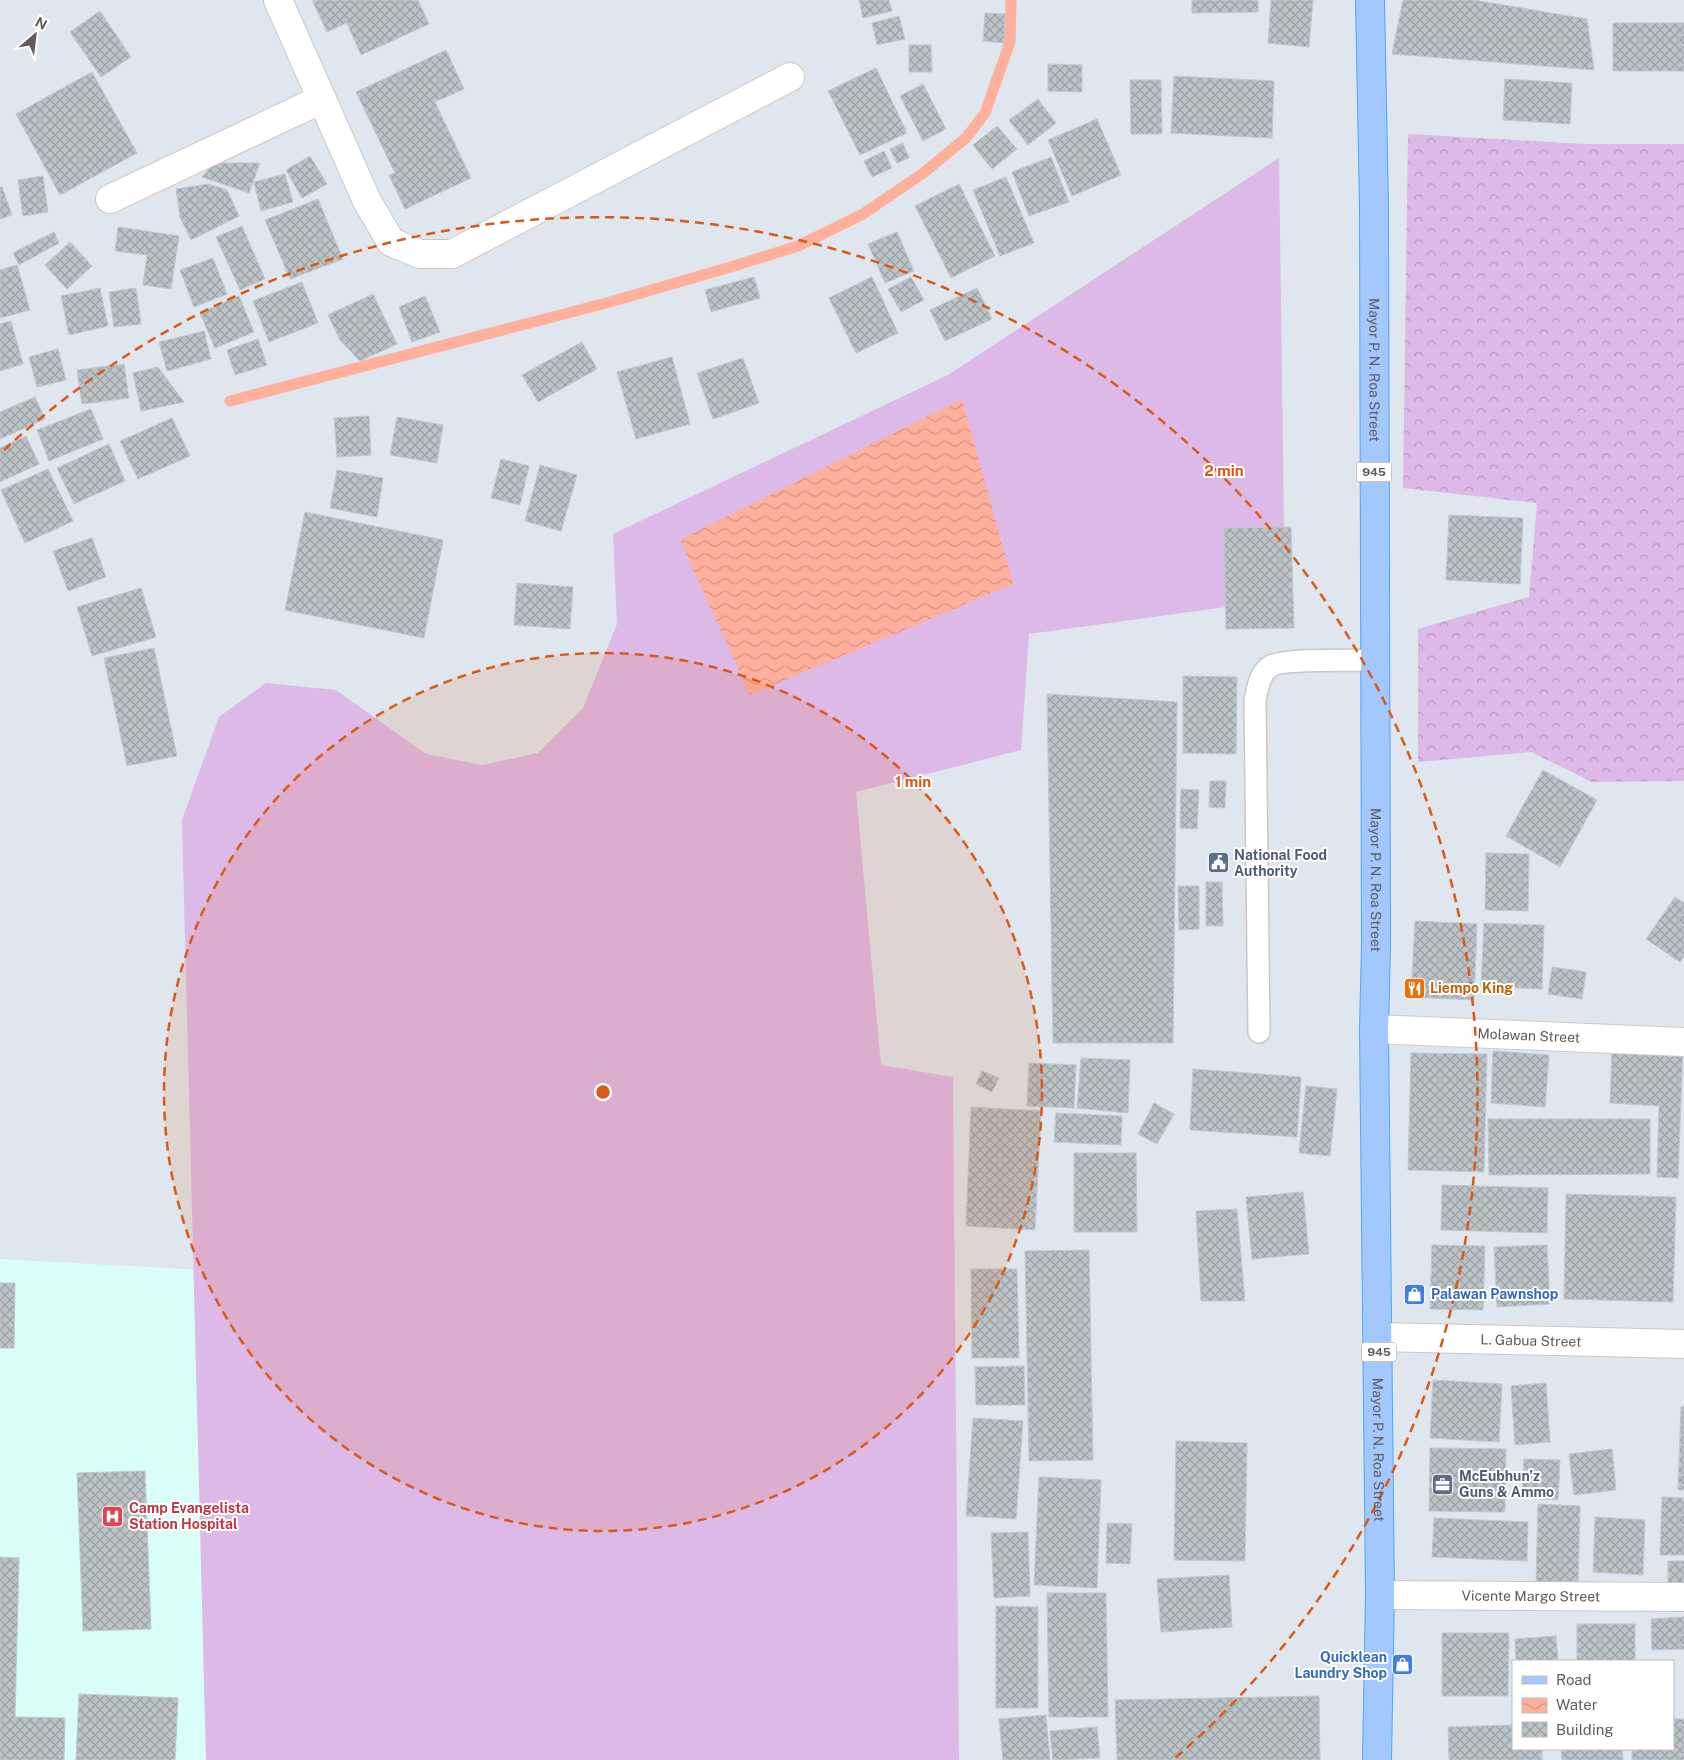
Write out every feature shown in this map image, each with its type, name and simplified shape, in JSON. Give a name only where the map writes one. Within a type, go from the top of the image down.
[{"type":"main road","name":"Mayor P. N. Roa Street","points":[[1370,0],[1374,207],[1374,1028],[1380,1595],[1377,1760]]},
{"type":"street","points":[[278,0],[367,201],[390,242],[420,254],[452,254],[790,77]]},
{"type":"street","points":[[110,199],[322,99]]},
{"type":"street","name":"Molawan Street","points":[[1374,1028],[1684,1042]]},
{"type":"street","name":"L. Gabua Street","points":[[1378,1337],[1684,1344]]},
{"type":"street","name":"Vicente Margo Street","points":[[1380,1595],[1684,1597]]},
{"type":"lane","points":[[1259,1032],[1255,700],[1260,678],[1271,666],[1286,662],[1375,660]]},
{"type":"shaded area","name":"Camp Evangelista Station Hospital","points":[[0,1259],[240,1272],[214,1760],[0,1760]]},
{"type":"green space","points":[[1408,134],[1584,144],[1684,144],[1684,781],[1592,782],[1531,752],[1418,762],[1418,629],[1529,597],[1537,503],[1403,488]]},
{"type":"green space","points":[[1279,158],[1285,599],[1029,634],[1021,750],[856,792],[881,1065],[953,1077],[959,1760],[206,1760],[182,820],[219,717],[266,683],[336,690],[426,754],[482,765],[538,753],[583,708],[617,624],[613,534],[948,375]]},
{"type":"water","points":[[962,399],[1013,584],[750,695],[680,540]]},
{"type":"building","points":[[312,0],[418,0],[429,24],[361,55],[347,23],[327,32]]},
{"type":"building","points":[[859,0],[889,0],[892,11],[863,18]]},
{"type":"building","points":[[1192,0],[1258,0],[1258,12],[1192,13]]},
{"type":"building","points":[[1271,0],[1313,0],[1309,47],[1268,43]]},
{"type":"building","points":[[1403,0],[1474,0],[1587,19],[1594,70],[1392,54]]},
{"type":"building","points":[[100,11],[131,57],[101,77],[70,32]]},
{"type":"building","points":[[985,13],[1005,14],[1004,43],[983,41]]},
{"type":"building","points":[[899,16],[905,39],[877,45],[872,23]]},
{"type":"building","points":[[1613,23],[1684,23],[1684,71],[1613,71]]},
{"type":"building","points":[[909,45],[931,45],[932,72],[909,72]]},
{"type":"building","points":[[446,50],[464,89],[435,102],[471,178],[405,209],[389,175],[395,173],[356,92]]},
{"type":"building","points":[[1048,64],[1082,65],[1082,92],[1048,91]]},
{"type":"building","points":[[876,68],[907,133],[860,155],[828,91]]},
{"type":"building","points":[[92,72],[137,153],[60,195],[16,114]]},
{"type":"building","points":[[1174,76],[1274,81],[1272,138],[1171,133]]},
{"type":"building","points":[[1505,79],[1572,83],[1570,124],[1503,120]]},
{"type":"building","points":[[1130,80],[1161,80],[1162,134],[1131,134]]},
{"type":"building","points":[[923,84],[946,129],[923,141],[900,96]]},
{"type":"building","points":[[1038,99],[1056,123],[1028,145],[1009,120]]},
{"type":"building","points":[[1097,119],[1121,175],[1072,196],[1048,140]]},
{"type":"building","points":[[997,126],[1017,149],[992,169],[973,145]]},
{"type":"building","points":[[903,143],[909,158],[897,163],[890,149]]},
{"type":"building","points":[[884,151],[892,168],[872,177],[864,161]]},
{"type":"building","points":[[310,156],[327,184],[302,198],[286,170]]},
{"type":"building","points":[[1051,157],[1069,202],[1029,216],[1012,172]]},
{"type":"building","points":[[215,163],[260,163],[249,193],[202,177]]},
{"type":"building","points":[[285,174],[293,202],[261,211],[254,182]]},
{"type":"building","points":[[43,176],[48,212],[23,216],[18,180]]},
{"type":"building","points":[[1006,177],[1034,243],[1000,256],[973,190]]},
{"type":"building","points":[[208,184],[227,190],[239,216],[191,240],[180,217],[176,189]]},
{"type":"building","points":[[959,184],[995,256],[951,278],[915,206]]},
{"type":"building","points":[[0,187],[2,187],[12,215],[0,219]]},
{"type":"building","points":[[318,199],[343,259],[290,279],[265,220]]},
{"type":"building","points":[[242,226],[265,279],[240,290],[216,237]]},
{"type":"building","points":[[118,227],[179,236],[171,289],[143,285],[147,255],[115,251]]},
{"type":"building","points":[[54,232],[59,243],[19,265],[13,253]]},
{"type":"building","points":[[897,232],[914,271],[885,283],[868,244]]},
{"type":"building","points":[[70,242],[92,266],[67,289],[45,265]]},
{"type":"building","points":[[213,258],[227,294],[194,307],[180,270]]},
{"type":"building","points":[[17,265],[30,310],[0,318],[0,270]]},
{"type":"building","points":[[754,277],[760,298],[711,312],[705,290]]},
{"type":"building","points":[[872,277],[898,333],[856,353],[829,298]]},
{"type":"building","points":[[911,277],[924,300],[901,312],[888,289]]},
{"type":"building","points":[[302,282],[318,323],[269,342],[253,301]]},
{"type":"building","points":[[100,288],[108,326],[69,335],[61,296]]},
{"type":"building","points":[[136,288],[141,324],[114,327],[109,292]]},
{"type":"building","points":[[977,288],[992,319],[945,341],[930,310]]},
{"type":"building","points":[[373,294],[397,344],[360,361],[340,340],[328,315]]},
{"type":"building","points":[[239,296],[254,332],[215,348],[200,313]]},
{"type":"building","points":[[425,296],[440,332],[412,342],[399,307]]},
{"type":"building","points":[[11,321],[23,364],[0,371],[0,324]]},
{"type":"building","points":[[204,331],[211,359],[167,371],[159,342]]},
{"type":"building","points":[[258,339],[267,365],[235,375],[227,350]]},
{"type":"building","points":[[582,342],[597,369],[538,402],[522,375]]},
{"type":"building","points":[[58,349],[66,380],[37,387],[29,357]]},
{"type":"building","points":[[672,357],[690,424],[636,439],[617,372]]},
{"type":"building","points":[[743,358],[759,403],[713,419],[697,373]]},
{"type":"building","points":[[124,364],[129,398],[82,404],[77,370]]},
{"type":"building","points":[[158,367],[184,402],[141,411],[133,373]]},
{"type":"building","points":[[35,397],[45,419],[0,439],[0,412]]},
{"type":"building","points":[[91,409],[103,439],[49,461],[37,430]]},
{"type":"building","points":[[369,416],[371,455],[337,457],[334,418]]},
{"type":"building","points":[[397,417],[443,425],[437,463],[390,455]]},
{"type":"building","points":[[172,418],[190,456],[138,479],[120,441]]},
{"type":"building","points":[[26,436],[39,464],[0,482],[0,448]]},
{"type":"building","points":[[109,444],[125,481],[74,504],[57,468]]},
{"type":"building","points":[[501,459],[529,466],[520,505],[491,498]]},
{"type":"building","points":[[540,465],[577,475],[561,531],[525,521]]},
{"type":"building","points":[[48,469],[73,521],[25,543],[1,490]]},
{"type":"building","points":[[337,470],[383,478],[377,517],[330,508]]},
{"type":"building","points":[[305,512],[443,540],[424,638],[285,610]]},
{"type":"building","points":[[1449,515],[1523,518],[1520,584],[1446,580]]},
{"type":"building","points":[[1291,527],[1294,628],[1226,629],[1224,528]]},
{"type":"building","points":[[92,538],[106,577],[68,591],[53,551]]},
{"type":"building","points":[[517,583],[573,587],[570,629],[514,625]]},
{"type":"building","points":[[141,588],[156,637],[92,656],[77,607]]},
{"type":"building","points":[[154,648],[177,756],[127,766],[104,658]]},
{"type":"building","points":[[1183,676],[1237,677],[1236,754],[1183,753]]},
{"type":"building","points":[[1047,694],[1177,702],[1173,1043],[1053,1043]]},
{"type":"building","points":[[1543,770],[1597,800],[1560,867],[1506,836]]},
{"type":"building","points":[[1210,781],[1226,781],[1225,808],[1209,807]]},
{"type":"building","points":[[1181,789],[1199,790],[1197,829],[1180,828]]},
{"type":"building","points":[[1486,853],[1529,854],[1528,911],[1485,910]]},
{"type":"building","points":[[1206,882],[1222,882],[1223,926],[1206,926]]},
{"type":"building","points":[[1178,886],[1199,886],[1199,929],[1179,930]]},
{"type":"building","points":[[1675,897],[1684,903],[1684,956],[1680,962],[1646,939]]},
{"type":"building","points":[[1415,921],[1477,924],[1474,1000],[1411,997]]},
{"type":"building","points":[[1484,923],[1544,925],[1542,989],[1481,986]]},
{"type":"building","points":[[1552,967],[1586,972],[1582,999],[1548,994]]},
{"type":"building","points":[[1612,1045],[1683,1048],[1678,1178],[1657,1177],[1659,1106],[1610,1103]]},
{"type":"building","points":[[1493,1051],[1549,1055],[1545,1107],[1491,1103]]},
{"type":"building","points":[[1411,1053],[1487,1054],[1484,1172],[1408,1170]]},
{"type":"building","points":[[1081,1058],[1130,1060],[1128,1113],[1077,1108]]},
{"type":"building","points":[[1029,1063],[1076,1065],[1074,1108],[1027,1106]]},
{"type":"building","points":[[1193,1069],[1301,1077],[1297,1137],[1190,1130]]},
{"type":"building","points":[[982,1071],[999,1078],[992,1092],[976,1084]]},
{"type":"building","points":[[1306,1086],[1337,1089],[1330,1156],[1299,1153]]},
{"type":"building","points":[[1154,1103],[1174,1114],[1157,1144],[1138,1134]]},
{"type":"building","points":[[971,1107],[1041,1111],[1035,1230],[966,1226]]},
{"type":"building","points":[[1056,1113],[1122,1116],[1121,1145],[1054,1142]]},
{"type":"building","points":[[1488,1119],[1650,1119],[1650,1174],[1489,1175]]},
{"type":"building","points":[[1074,1153],[1136,1153],[1137,1232],[1074,1232]]},
{"type":"building","points":[[1442,1185],[1548,1188],[1547,1233],[1441,1230]]},
{"type":"building","points":[[1303,1192],[1309,1254],[1252,1259],[1246,1197]]},
{"type":"building","points":[[1566,1194],[1676,1197],[1673,1302],[1564,1299]]},
{"type":"building","points":[[1237,1209],[1245,1301],[1201,1301],[1196,1211]]},
{"type":"building","points":[[1432,1245],[1485,1246],[1483,1310],[1430,1309]]},
{"type":"building","points":[[1547,1245],[1550,1304],[1497,1307],[1494,1247]]},
{"type":"building","points":[[1089,1250],[1093,1460],[1029,1461],[1025,1251]]},
{"type":"building","points":[[971,1269],[1017,1269],[1019,1358],[972,1358]]},
{"type":"building","points":[[0,1283],[15,1283],[14,1348],[0,1348]]},
{"type":"building","points":[[1024,1366],[1025,1405],[976,1405],[975,1367]]},
{"type":"building","points":[[1433,1380],[1502,1384],[1499,1442],[1430,1438]]},
{"type":"building","points":[[1546,1383],[1550,1442],[1515,1445],[1511,1386]]},
{"type":"building","points":[[1681,1407],[1684,1407],[1684,1490],[1678,1490]]},
{"type":"building","points":[[973,1418],[1023,1421],[1016,1519],[966,1516]]},
{"type":"building","points":[[1176,1441],[1247,1443],[1245,1561],[1174,1560]]},
{"type":"building","points":[[1430,1448],[1506,1449],[1505,1512],[1429,1511]]},
{"type":"building","points":[[1612,1449],[1616,1490],[1574,1495],[1569,1454]]},
{"type":"building","points":[[1524,1459],[1560,1460],[1558,1500],[1522,1498]]},
{"type":"building","points":[[145,1471],[151,1629],[83,1631],[77,1473]]},
{"type":"building","points":[[1039,1477],[1101,1480],[1097,1588],[1034,1585]]},
{"type":"building","points":[[1662,1497],[1684,1498],[1684,1555],[1660,1555]]},
{"type":"building","points":[[1538,1504],[1580,1506],[1578,1585],[1536,1584]]},
{"type":"building","points":[[1595,1517],[1645,1520],[1643,1575],[1593,1572]]},
{"type":"building","points":[[1434,1518],[1528,1522],[1527,1561],[1432,1557]]},
{"type":"building","points":[[1107,1523],[1132,1524],[1130,1564],[1106,1563]]},
{"type":"building","points":[[1028,1532],[1030,1596],[994,1598],[991,1533]]},
{"type":"building","points":[[0,1557],[19,1558],[15,1717],[65,1718],[64,1760],[0,1760]]},
{"type":"building","points":[[1668,1561],[1684,1561],[1684,1590],[1668,1590]]},
{"type":"building","points":[[1229,1575],[1232,1627],[1161,1632],[1157,1579]]},
{"type":"building","points":[[1047,1593],[1106,1593],[1108,1717],[1049,1717]]},
{"type":"building","points":[[996,1606],[1038,1607],[1038,1708],[996,1708]]},
{"type":"building","points":[[1684,1617],[1684,1649],[1652,1650],[1651,1619]]},
{"type":"building","points":[[1577,1624],[1635,1624],[1635,1660],[1577,1660]]},
{"type":"building","points":[[1442,1633],[1509,1633],[1508,1696],[1442,1696]]},
{"type":"building","points":[[1556,1636],[1558,1660],[1516,1660],[1515,1639]]},
{"type":"building","points":[[79,1694],[178,1698],[175,1760],[76,1760]]},
{"type":"building","points":[[1319,1696],[1320,1760],[1117,1760],[1115,1700]]},
{"type":"building","points":[[1046,1715],[1050,1760],[1003,1760],[999,1719]]},
{"type":"building","points":[[1674,1719],[1684,1719],[1684,1760],[1632,1760],[1632,1750],[1674,1750]]},
{"type":"building","points":[[1512,1725],[1512,1750],[1542,1750],[1542,1760],[1449,1760],[1448,1727]]},
{"type":"building","points":[[1097,1727],[1100,1758],[1053,1760],[1050,1731]]},
{"type":"building","points":[[1561,1750],[1622,1750],[1623,1760],[1562,1760]]},
{"type":"waterway","points":[[230,401],[610,302],[734,266],[798,246],[863,214],[922,174],[966,138],[985,113],[1010,42],[1011,0]]},
{"type":"place","name":"National Food Authority","points":[[1218,863]]},
{"type":"place","name":"Liempo King","points":[[1414,988]]},
{"type":"place","name":"Palawan Pawnshop","points":[[1415,1294]]},
{"type":"place","name":"McEubhun’z Guns & Ammo","points":[[1443,1484]]},
{"type":"place","name":"Camp Evangelista Station Hospital","points":[[113,1516]]},
{"type":"place","name":"Quicklean Laundry Shop","points":[[1403,1665]]}]
